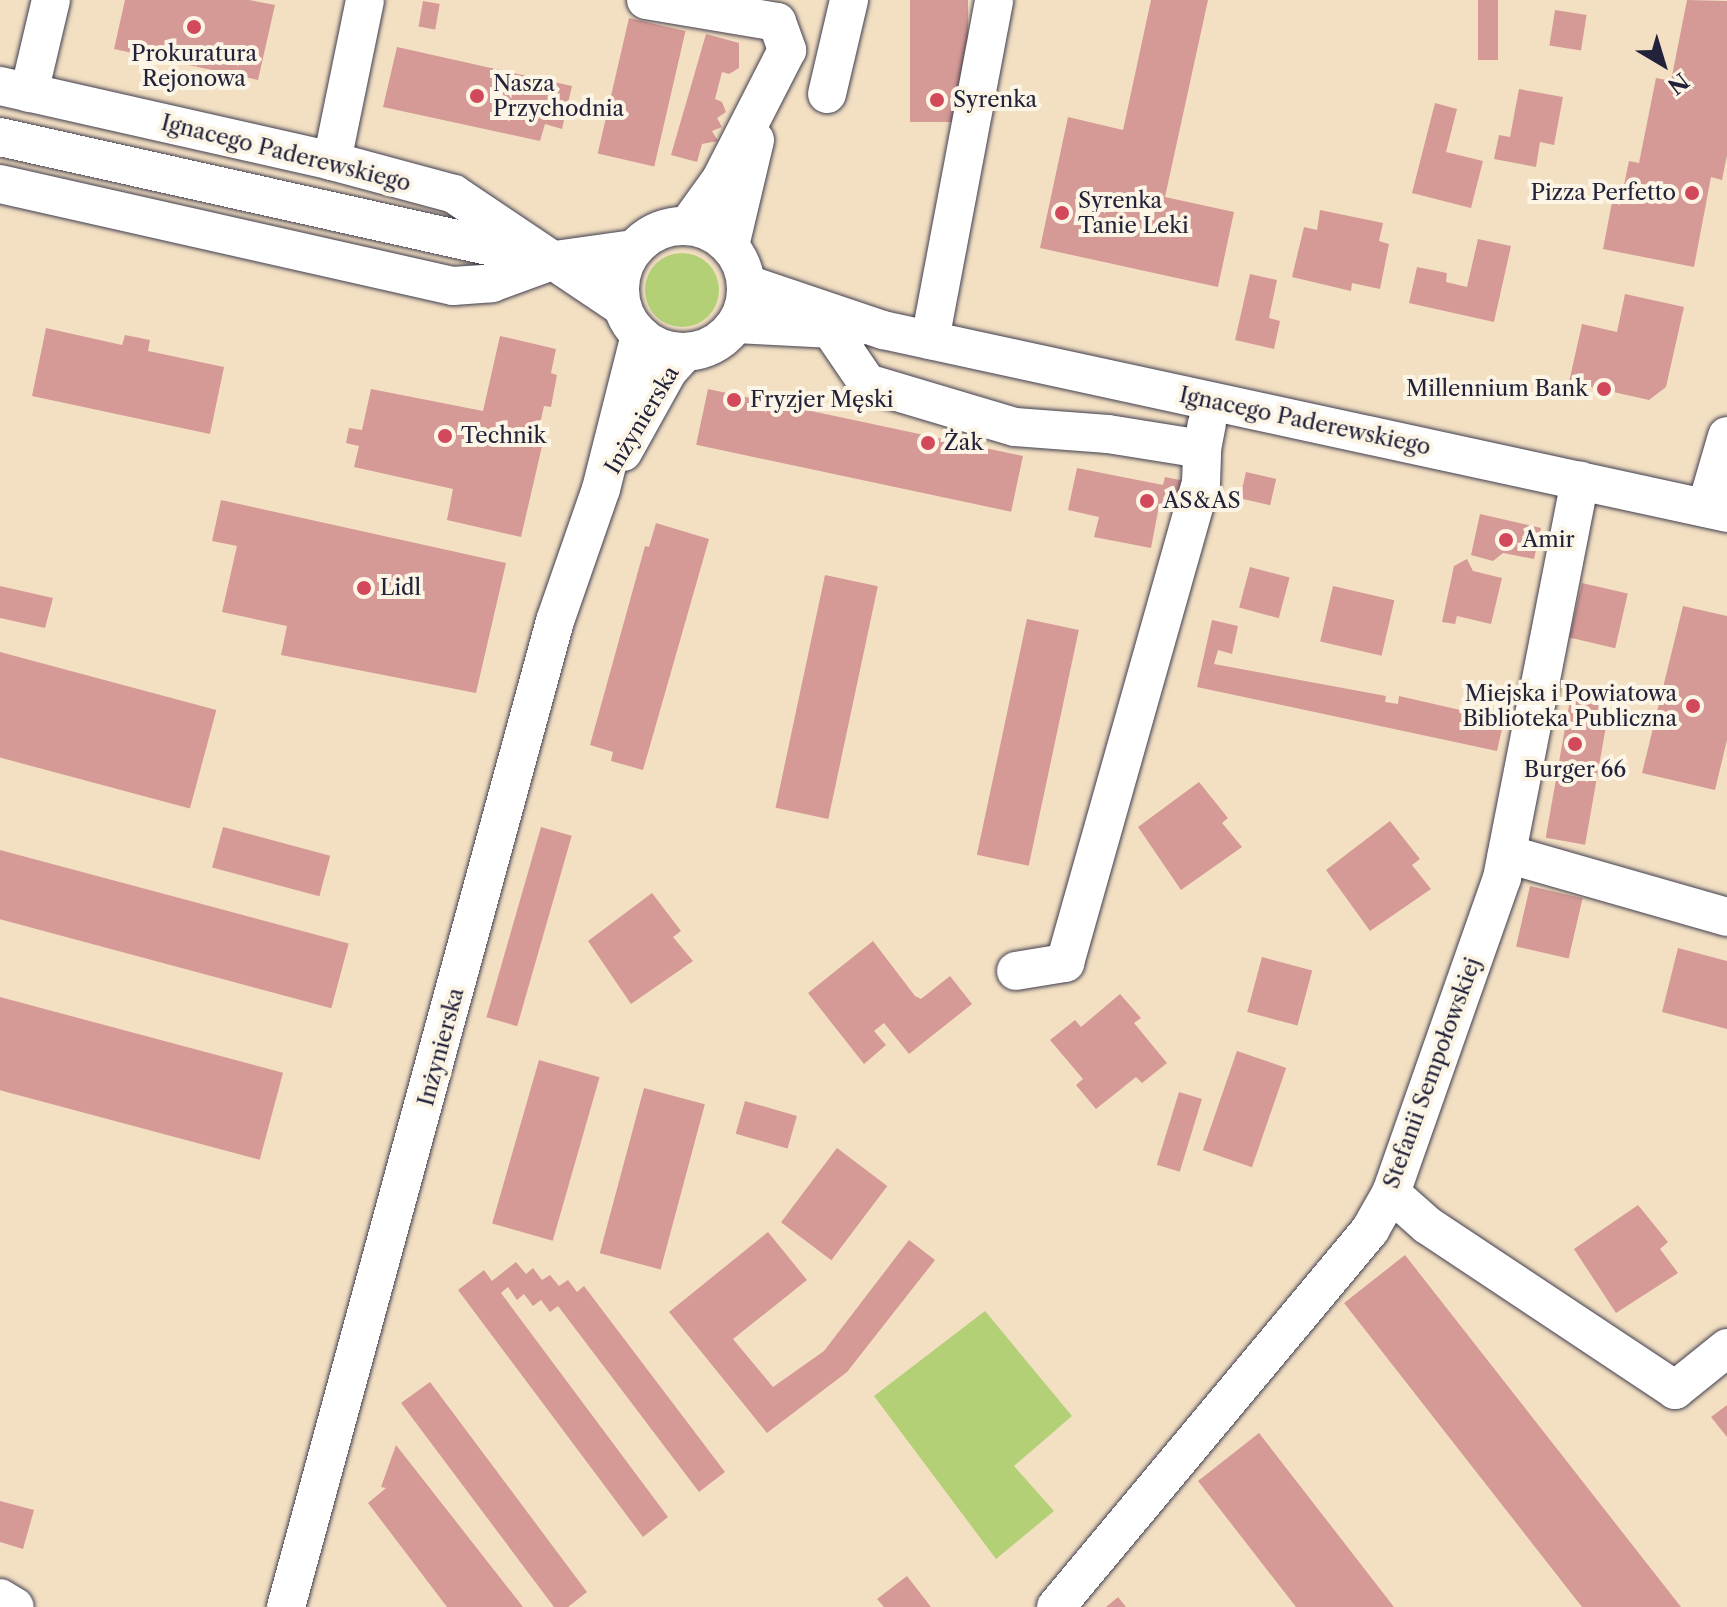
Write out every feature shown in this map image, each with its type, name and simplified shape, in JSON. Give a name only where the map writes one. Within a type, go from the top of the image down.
[{"type":"street","points":[[14,90],[51,0]]},
{"type":"street","points":[[332,161],[365,0]]},
{"type":"street","points":[[646,0],[698,4],[777,22],[787,50],[762,105],[721,179],[688,225]]},
{"type":"street","points":[[827,94],[849,0]]},
{"type":"street","points":[[930,340],[994,0]]},
{"type":"street","name":"Ignacego Paderewskiego","points":[[14,90],[332,161],[454,194],[555,260],[631,321]]},
{"type":"street","points":[[730,246],[762,105]]},
{"type":"street","name":"Ignacego Paderewskiego","points":[[0,137],[555,260]]},
{"type":"street","name":"Ignacego Paderewskiego","points":[[0,184],[453,286],[492,283],[555,260],[633,249]]},
{"type":"street","points":[[688,225],[706,229],[730,246],[747,284],[736,324],[717,342],[685,352],[669,351],[631,321],[621,272],[633,249],[654,232],[688,225]]},
{"type":"street","name":"Ignacego Paderewskiego","points":[[747,284],[883,330],[1716,511]]},
{"type":"street","name":"Inżynierska","points":[[286,1607],[555,621],[601,489],[631,321]]},
{"type":"street","name":"Ignacego Paderewskiego","points":[[736,324],[883,330]]},
{"type":"street","points":[[831,330],[867,383],[934,405],[1015,427],[1120,436],[1202,449]]},
{"type":"street","name":"Inżynierska","points":[[601,489],[668,371],[685,352]]},
{"type":"street","points":[[1016,971],[1065,963],[1201,483],[1202,449],[1211,400]]},
{"type":"street","points":[[1716,511],[1727,436]]},
{"type":"street","name":"Stefanii Sempołowskiej","points":[[1056,1607],[1370,1230],[1391,1193],[1507,854],[1580,481]]},
{"type":"street","points":[[1507,854],[1727,917]]},
{"type":"street","points":[[1391,1193],[1427,1225],[1675,1390],[1727,1348]]},
{"type":"street","points":[[0,1598],[15,1607]]},
{"type":"green space","points":[[675,253],[689,253],[703,259],[713,269],[719,290],[713,311],[703,321],[689,327],[675,327],[661,321],[651,311],[645,297],[645,283],[651,269],[661,259]]},
{"type":"green space","points":[[985,1311],[1072,1416],[1014,1466],[1054,1511],[996,1559],[874,1396]]},
{"type":"building","name":"Prokuratura Rejonowa","points":[[125,0],[249,0],[275,5],[258,80],[114,49]]},
{"type":"building","points":[[910,0],[968,0],[968,122],[910,122]]},
{"type":"building","points":[[1151,0],[1208,0],[1165,197],[1234,212],[1218,287],[1040,248],[1068,117],[1123,130]]},
{"type":"building","points":[[1478,0],[1498,0],[1498,60],[1478,60]]},
{"type":"building","points":[[1687,0],[1727,1],[1727,155],[1722,180],[1711,177],[1694,267],[1603,249],[1612,202],[1620,204],[1629,161],[1639,163],[1656,78],[1671,81]]},
{"type":"building","points":[[423,1],[440,4],[435,30],[418,27]]},
{"type":"building","points":[[1555,10],[1587,15],[1581,51],[1549,46]]},
{"type":"building","points":[[629,18],[686,31],[654,166],[598,153]]},
{"type":"building","points":[[706,34],[739,43],[739,68],[729,74],[722,72],[715,99],[722,102],[726,112],[717,118],[722,127],[712,131],[718,141],[702,144],[697,162],[671,155]]},
{"type":"building","name":"Nasza Przychodnia","points":[[397,47],[572,86],[562,129],[545,124],[540,141],[383,107]]},
{"type":"building","points":[[1519,89],[1563,97],[1554,145],[1540,142],[1536,167],[1494,159],[1499,135],[1510,137]]},
{"type":"building","points":[[1435,103],[1457,109],[1446,152],[1483,161],[1471,208],[1412,193]]},
{"type":"building","points":[[1320,210],[1383,223],[1379,241],[1389,244],[1380,289],[1352,283],[1351,291],[1292,277],[1304,227],[1317,230]]},
{"type":"building","points":[[1478,239],[1511,246],[1494,322],[1409,303],[1417,267],[1447,273],[1446,282],[1467,287]]},
{"type":"building","points":[[1250,274],[1277,280],[1269,318],[1280,321],[1274,349],[1235,340]]},
{"type":"building","points":[[1625,294],[1684,307],[1666,387],[1649,400],[1569,382],[1582,324],[1617,332]]},
{"type":"building","points":[[46,328],[122,345],[125,335],[150,340],[148,351],[224,367],[210,434],[32,396]]},
{"type":"building","name":"Technik","points":[[500,336],[556,349],[551,373],[557,375],[551,407],[544,406],[539,428],[546,429],[521,537],[447,520],[453,489],[354,467],[359,446],[346,443],[349,428],[362,430],[371,389],[483,411]]},
{"type":"building","points":[[708,389],[1023,456],[1011,512],[696,445]]},
{"type":"building","points":[[1077,468],[1163,485],[1165,477],[1190,482],[1185,512],[1159,506],[1151,548],[1094,537],[1099,517],[1068,510]]},
{"type":"building","points":[[1246,472],[1276,479],[1270,505],[1240,498]]},
{"type":"building","name":"Lidl","points":[[221,500],[506,563],[476,693],[281,655],[287,626],[222,612],[237,546],[212,541]]},
{"type":"building","name":"Amir","points":[[1480,514],[1541,528],[1534,559],[1503,553],[1493,561],[1471,555]]},
{"type":"building","points":[[656,523],[709,539],[643,770],[611,761],[613,752],[590,745],[645,546],[649,547]]},
{"type":"building","points":[[1467,559],[1473,571],[1502,578],[1491,624],[1457,616],[1455,624],[1442,622],[1454,566]]},
{"type":"building","points":[[1250,567],[1290,578],[1279,618],[1239,608]]},
{"type":"building","points":[[825,575],[878,586],[828,819],[776,808]]},
{"type":"building","points":[[1582,583],[1628,594],[1615,648],[1569,638]]},
{"type":"building","points":[[0,586],[53,598],[45,628],[0,618]]},
{"type":"building","points":[[1333,586],[1394,600],[1382,656],[1320,642]]},
{"type":"building","name":"Miejska i Powiatowa Biblioteka Publiczna","points":[[1683,606],[1727,616],[1727,740],[1715,790],[1642,773]]},
{"type":"building","points":[[1027,619],[1079,630],[1029,866],[977,855]]},
{"type":"building","points":[[1212,620],[1238,626],[1232,654],[1218,650],[1214,664],[1386,696],[1385,702],[1398,704],[1399,696],[1504,720],[1497,751],[1197,687]]},
{"type":"building","points":[[0,652],[216,710],[190,808],[0,758]]},
{"type":"building","points":[[1570,700],[1609,707],[1585,845],[1546,838]]},
{"type":"building","points":[[1199,782],[1228,818],[1222,823],[1242,847],[1181,890],[1138,827]]},
{"type":"building","points":[[1390,821],[1420,859],[1412,865],[1431,889],[1370,931],[1326,870]]},
{"type":"building","points":[[223,827],[330,856],[319,896],[212,868]]},
{"type":"building","points":[[541,827],[572,836],[517,1026],[486,1017]]},
{"type":"building","points":[[0,850],[349,943],[331,1008],[0,919]]},
{"type":"building","points":[[1530,886],[1583,898],[1569,959],[1516,946]]},
{"type":"building","points":[[652,893],[681,931],[673,937],[693,961],[631,1004],[588,941]]},
{"type":"building","points":[[873,941],[915,996],[921,999],[950,976],[972,1004],[909,1054],[884,1023],[874,1031],[886,1045],[864,1064],[808,993]]},
{"type":"building","points":[[1678,948],[1727,961],[1727,1029],[1662,1012]]},
{"type":"building","points":[[1262,957],[1312,970],[1297,1026],[1247,1012]]},
{"type":"building","points":[[1120,994],[1141,1018],[1134,1023],[1167,1063],[1142,1083],[1136,1077],[1096,1109],[1076,1085],[1083,1079],[1050,1040],[1075,1020],[1081,1027]]},
{"type":"building","points":[[0,997],[283,1073],[260,1160],[0,1090]]},
{"type":"building","points":[[1237,1051],[1286,1068],[1252,1167],[1203,1150]]},
{"type":"building","points":[[539,1060],[600,1077],[553,1241],[492,1223]]},
{"type":"building","points":[[644,1088],[705,1104],[661,1269],[600,1253]]},
{"type":"building","points":[[1179,1092],[1202,1099],[1180,1172],[1157,1165]]},
{"type":"building","points":[[745,1101],[797,1116],[788,1149],[736,1134]]},
{"type":"building","points":[[837,1148],[887,1186],[831,1260],[781,1222]]},
{"type":"building","points":[[1638,1205],[1668,1242],[1660,1249],[1678,1273],[1616,1313],[1574,1249]]},
{"type":"building","points":[[768,1232],[807,1280],[733,1339],[773,1387],[824,1351],[909,1240],[935,1260],[847,1372],[767,1433],[669,1312]]},
{"type":"building","points":[[1405,1255],[1681,1607],[1582,1607],[1344,1303]]},
{"type":"building","points":[[516,1262],[526,1274],[533,1268],[542,1280],[550,1275],[559,1286],[568,1280],[577,1292],[584,1286],[725,1472],[699,1492],[558,1306],[550,1312],[541,1300],[533,1306],[524,1294],[517,1300],[508,1287],[501,1293],[668,1517],[643,1537],[458,1290],[484,1270],[492,1281]]},
{"type":"building","points":[[430,1382],[587,1592],[568,1607],[554,1607],[401,1403]]},
{"type":"building","points":[[1727,1405],[1727,1437],[1711,1417]]},
{"type":"building","points":[[1259,1433],[1394,1607],[1296,1607],[1198,1481]]},
{"type":"building","points":[[396,1445],[523,1607],[447,1607],[368,1503],[386,1488],[381,1487]]},
{"type":"building","points":[[0,1501],[34,1510],[23,1549],[0,1542]]},
{"type":"building","points":[[907,1576],[931,1607],[884,1607],[877,1599]]},
{"type":"building","points":[[1118,1597],[1126,1607],[1106,1607]]},
{"type":"place","name":"Prokuratura Rejonowa","points":[[194,27]]},
{"type":"place","name":"Nasza Przychodnia","points":[[477,96]]},
{"type":"place","name":"Syrenka","points":[[937,100]]},
{"type":"place","name":"Pizza Perfetto","points":[[1692,193]]},
{"type":"place","name":"Syrenka Tanie Leki","points":[[1062,213]]},
{"type":"place","name":"Millennium Bank","points":[[1604,389]]},
{"type":"place","name":"Fryzjer Męski","points":[[734,400]]},
{"type":"place","name":"Technik","points":[[445,436]]},
{"type":"place","name":"Żak","points":[[928,443]]},
{"type":"place","name":"AS&AS","points":[[1147,501]]},
{"type":"place","name":"Amir","points":[[1506,540]]},
{"type":"place","name":"Lidl","points":[[364,588]]},
{"type":"place","name":"Miejska i Powiatowa Biblioteka Publiczna","points":[[1693,706]]},
{"type":"place","name":"Burger 66","points":[[1575,744]]}]
